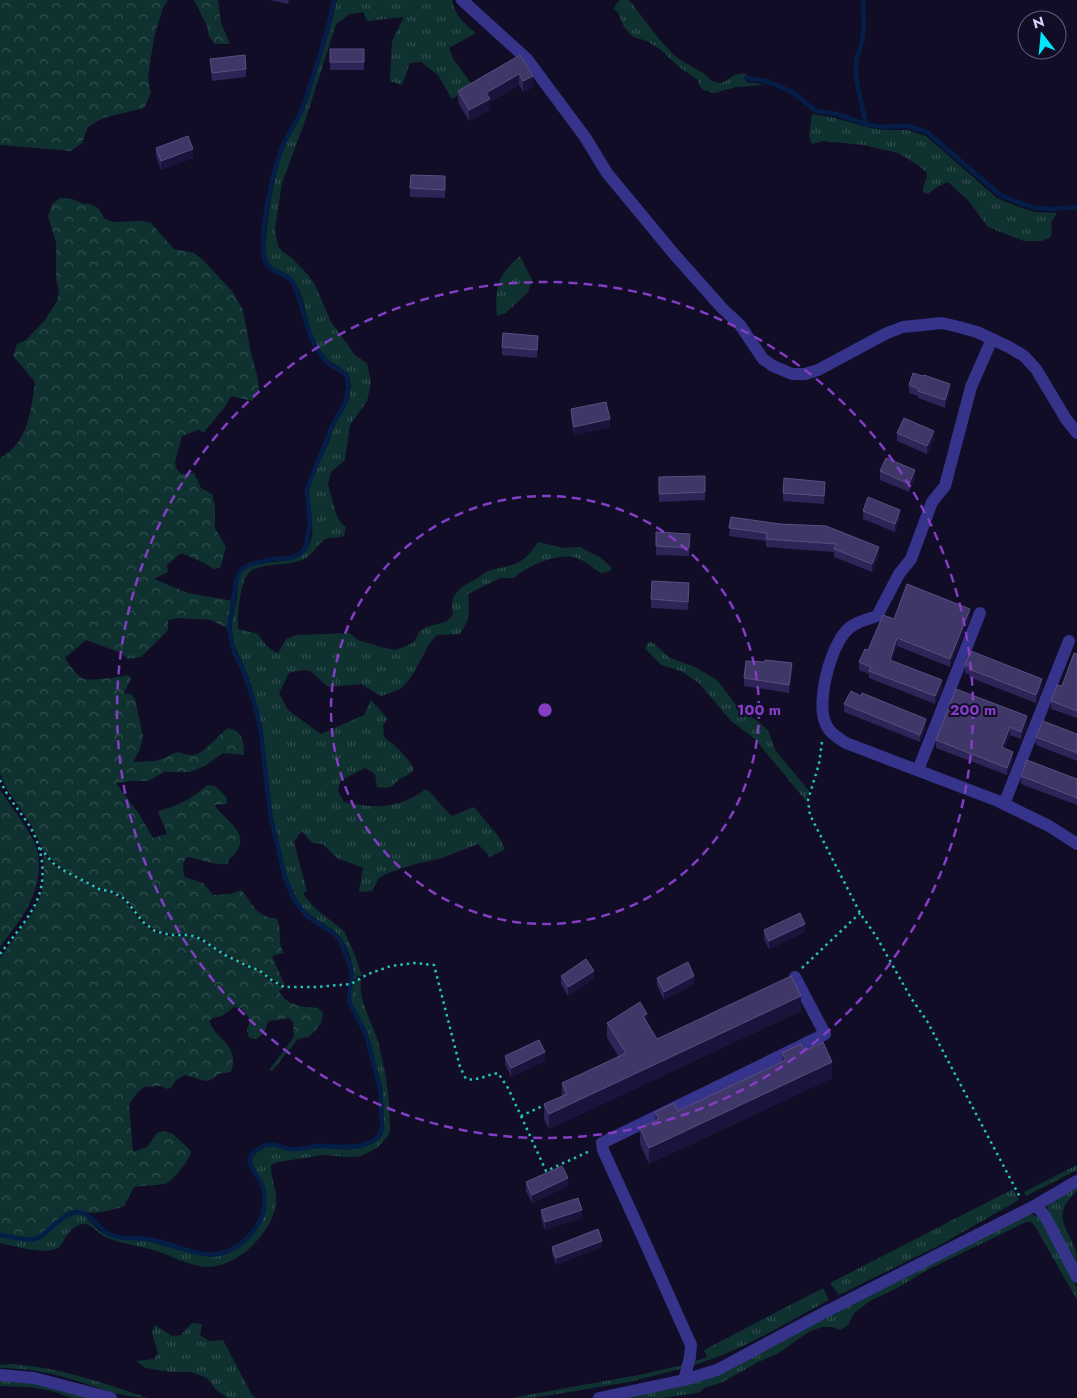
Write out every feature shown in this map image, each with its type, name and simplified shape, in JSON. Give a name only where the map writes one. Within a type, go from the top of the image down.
[{"type":"street","points":[[462,0],[527,59],[585,137],[607,172],[674,254],[722,308],[740,325],[763,358],[773,366],[792,374],[805,374],[818,370],[887,332],[903,327],[942,323],[977,332],[1024,356],[1036,369],[1066,419],[1077,433]]},
{"type":"street","points":[[992,339],[971,386],[945,486],[932,502],[911,560],[899,574],[877,616],[851,626],[838,646],[828,670],[824,686],[824,720],[829,731],[846,743],[1004,804],[1049,826],[1077,844]]},
{"type":"street","points":[[918,770],[980,613]]},
{"type":"street","points":[[1004,804],[1068,641]]},
{"type":"street","points":[[684,1380],[691,1345],[640,1228],[603,1150],[602,1143],[825,1034],[795,977]]},
{"type":"street","points":[[599,1398],[684,1380],[717,1370],[829,1310],[1031,1207],[1077,1181]]},
{"type":"street","points":[[1031,1207],[1045,1216],[1077,1277]]},
{"type":"street","points":[[0,1375],[42,1380],[111,1398]]},
{"type":"path","points":[[824,720],[821,754],[808,800],[810,815],[860,913],[927,1021],[1031,1207]]},
{"type":"path","points":[[0,780],[29,826],[40,848],[53,863],[101,890],[110,891],[125,900],[143,922],[155,931],[162,934],[180,934],[195,937],[209,943],[225,955],[259,970],[284,987],[351,984],[368,974],[391,966],[414,962],[426,962],[434,965],[460,1067],[466,1080],[474,1081],[487,1075],[498,1073],[508,1088],[546,1171],[591,1151],[603,1150]]},
{"type":"path","points":[[0,954],[31,911],[40,892],[42,873],[40,848]]},
{"type":"path","points":[[795,977],[817,953],[860,913]]},
{"type":"path","points":[[521,1116],[552,1101]]},
{"type":"green space","points":[[0,0],[168,0],[163,8],[154,37],[148,78],[151,93],[144,108],[103,118],[88,127],[82,143],[71,151],[0,145]]},
{"type":"green space","points":[[194,0],[218,0],[221,23],[230,44],[215,44],[209,36],[207,26]]},
{"type":"green space","points":[[337,0],[452,0],[455,10],[461,19],[476,33],[449,48],[453,59],[474,87],[452,99],[438,75],[421,62],[410,63],[402,85],[390,81],[392,41],[404,17],[367,21],[363,12],[350,14],[336,24],[306,118],[282,183],[275,229],[278,246],[309,276],[315,285],[331,322],[355,355],[367,363],[371,383],[367,401],[350,425],[345,460],[331,472],[328,484],[336,514],[340,522],[346,527],[344,536],[325,539],[309,556],[302,560],[263,566],[252,570],[248,574],[242,588],[238,629],[258,634],[266,645],[278,653],[286,639],[296,635],[350,633],[358,640],[395,650],[415,641],[419,632],[426,627],[446,622],[453,615],[454,597],[465,585],[487,571],[519,562],[530,554],[538,542],[564,548],[580,547],[601,558],[611,567],[611,571],[601,573],[577,558],[558,557],[534,565],[514,578],[500,578],[468,594],[468,615],[460,634],[437,635],[427,648],[406,684],[391,693],[381,696],[361,684],[329,687],[312,672],[304,670],[289,673],[279,693],[288,710],[321,734],[364,715],[371,700],[388,719],[383,725],[384,737],[401,751],[414,769],[398,780],[393,786],[385,788],[377,787],[375,774],[365,768],[340,781],[338,791],[344,802],[367,806],[387,806],[416,796],[426,789],[452,816],[474,807],[499,837],[505,849],[490,857],[478,844],[439,859],[415,864],[388,873],[379,878],[372,891],[359,892],[363,868],[337,858],[323,844],[312,843],[302,831],[294,842],[307,891],[303,894],[316,909],[344,931],[362,976],[358,976],[353,981],[353,968],[343,941],[339,935],[302,907],[284,868],[272,811],[264,745],[255,697],[234,642],[232,628],[238,581],[245,570],[262,564],[291,560],[306,551],[310,544],[312,522],[309,498],[310,485],[335,426],[345,408],[351,387],[347,374],[326,358],[315,343],[295,282],[270,264],[266,253],[266,235],[271,197],[279,164],[286,143],[307,103]]},
{"type":"green space","points":[[620,0],[629,0],[673,54],[712,81],[719,83],[736,75],[746,74],[746,82],[765,85],[736,87],[714,93],[703,90],[698,80],[679,67],[661,50],[647,41],[633,37],[624,27],[618,12],[614,10]]},
{"type":"green space","points":[[812,114],[866,127],[882,130],[907,130],[926,136],[997,198],[1035,212],[1057,213],[1051,222],[1052,233],[1050,238],[1041,241],[1024,241],[988,227],[968,200],[948,182],[928,194],[923,192],[927,177],[926,172],[898,153],[864,145],[823,141],[812,144],[809,136]]},
{"type":"green space","points":[[60,198],[90,204],[98,208],[105,219],[114,222],[141,221],[151,223],[174,249],[194,253],[202,259],[232,291],[243,310],[258,379],[259,392],[252,401],[231,396],[225,407],[204,432],[198,430],[182,436],[175,462],[177,470],[182,474],[194,473],[201,488],[212,494],[215,505],[215,528],[226,547],[220,568],[213,569],[203,562],[181,553],[167,565],[168,572],[154,579],[188,593],[233,601],[227,628],[211,620],[178,618],[168,620],[168,630],[141,657],[128,659],[121,653],[86,640],[65,658],[84,679],[112,678],[128,675],[131,679],[124,693],[131,694],[135,699],[143,736],[140,749],[133,762],[159,760],[178,752],[190,755],[197,754],[228,728],[240,734],[244,755],[223,753],[205,766],[190,772],[164,772],[148,781],[116,783],[139,814],[153,838],[167,834],[158,811],[184,801],[197,794],[207,785],[215,786],[227,798],[227,804],[214,805],[232,824],[240,837],[240,844],[236,852],[228,860],[228,864],[213,863],[187,857],[183,864],[184,874],[185,877],[203,883],[213,895],[230,894],[241,890],[259,912],[269,918],[277,919],[280,928],[280,944],[284,953],[272,956],[285,986],[270,978],[259,969],[252,968],[201,938],[190,934],[170,934],[155,930],[144,922],[126,899],[119,894],[101,889],[63,869],[43,850],[31,824],[6,788],[0,773],[0,458],[17,444],[22,435],[30,415],[35,382],[13,356],[17,344],[26,340],[45,320],[57,301],[59,291],[56,279],[56,242],[48,216],[52,204]]},
{"type":"green space","points":[[520,256],[532,280],[528,292],[506,313],[497,316],[496,297],[499,282],[507,269]]},
{"type":"green space","points":[[649,642],[653,643],[670,658],[695,667],[717,680],[740,710],[768,730],[775,750],[809,791],[806,801],[755,739],[731,721],[699,683],[681,671],[661,665],[645,648]]},
{"type":"green space","points":[[0,790],[35,843],[39,864],[38,878],[30,902],[24,914],[0,947]]},
{"type":"green space","points":[[43,853],[53,864],[62,870],[124,900],[142,923],[154,932],[170,936],[190,935],[252,969],[258,970],[269,980],[284,988],[279,991],[291,1003],[318,1008],[323,1013],[321,1023],[315,1031],[308,1037],[298,1039],[272,1071],[269,1070],[294,1037],[293,1022],[289,1018],[269,1021],[263,1034],[256,1039],[249,1038],[247,1031],[250,1019],[241,1008],[234,1007],[222,1016],[209,1021],[233,1055],[231,1072],[218,1074],[213,1079],[205,1081],[185,1075],[176,1080],[172,1087],[167,1089],[161,1086],[144,1087],[137,1093],[129,1105],[133,1152],[147,1147],[157,1133],[164,1131],[173,1134],[191,1151],[178,1173],[167,1183],[134,1187],[124,1206],[100,1212],[74,1211],[68,1213],[36,1237],[27,1238],[0,1233],[0,958],[33,912],[42,892],[44,873]]},
{"type":"green space","points":[[361,979],[363,1003],[378,1042],[385,1075],[390,1118],[388,1136],[377,1148],[361,1156],[323,1155],[278,1162],[271,1165],[276,1191],[275,1209],[264,1231],[246,1251],[224,1264],[211,1267],[199,1266],[153,1250],[111,1239],[103,1236],[86,1224],[71,1230],[61,1245],[54,1250],[31,1250],[0,1243],[0,1236],[32,1241],[39,1239],[67,1217],[80,1213],[99,1231],[110,1236],[124,1240],[137,1239],[151,1242],[197,1255],[212,1257],[223,1255],[242,1246],[254,1233],[265,1213],[266,1194],[264,1185],[251,1163],[253,1156],[259,1151],[265,1147],[272,1146],[280,1146],[288,1151],[318,1147],[348,1150],[372,1144],[382,1136],[384,1127],[382,1088],[368,1034],[351,1002],[352,984]]},
{"type":"green space","points":[[1077,1165],[1077,1170],[1026,1196],[1024,1192]]},
{"type":"green space","points":[[1077,1184],[1077,1191],[1064,1207],[1063,1220],[1076,1251],[1077,1271],[1047,1207],[1048,1203]]},
{"type":"green space","points":[[1013,1189],[1019,1200],[940,1245],[839,1295],[830,1283]]},
{"type":"green space","points":[[1030,1213],[1040,1218],[1077,1288],[1077,1300],[1035,1226],[1031,1222],[1026,1222],[929,1269],[870,1301],[854,1313],[848,1325],[840,1330],[832,1327],[822,1327],[810,1331],[777,1354],[758,1362],[723,1382],[704,1388],[698,1393],[660,1398],[617,1398],[693,1382]]},
{"type":"green space","points":[[823,1288],[829,1300],[746,1344],[694,1365],[695,1361],[707,1357],[704,1350]]},
{"type":"green space","points":[[192,1323],[202,1324],[200,1335],[209,1341],[223,1340],[252,1395],[256,1398],[228,1398],[217,1391],[207,1378],[191,1372],[171,1372],[146,1368],[136,1361],[154,1359],[158,1353],[152,1333],[155,1325],[172,1336],[181,1335]]},
{"type":"green space","points":[[11,1364],[64,1372],[148,1398],[121,1394],[48,1373],[0,1368],[0,1365]]},
{"type":"green space","points":[[682,1365],[680,1369],[629,1382],[533,1398],[511,1398],[644,1374]]},
{"type":"green space","points":[[0,1379],[32,1382],[94,1398],[72,1398],[52,1391],[29,1387],[0,1386]]},
{"type":"building","points":[[330,49],[364,49],[364,62],[330,62]]},
{"type":"building","points":[[245,55],[246,69],[212,73],[210,59]]},
{"type":"building","points":[[520,55],[533,76],[523,81],[519,74],[486,93],[490,99],[469,110],[458,91]]},
{"type":"building","points":[[188,136],[193,149],[161,161],[156,148]]},
{"type":"building","points":[[411,175],[445,176],[445,190],[410,188]]},
{"type":"building","points":[[503,333],[538,336],[537,350],[502,347]]},
{"type":"building","points":[[913,373],[950,384],[945,400],[918,391],[919,389],[909,385]]},
{"type":"building","points":[[606,402],[610,419],[574,427],[571,409]]},
{"type":"building","points":[[904,418],[934,431],[927,446],[897,433]]},
{"type":"building","points":[[886,458],[915,470],[909,484],[880,471]]},
{"type":"building","points":[[705,476],[705,492],[659,494],[659,477]]},
{"type":"building","points":[[784,478],[825,482],[824,496],[783,493]]},
{"type":"building","points":[[868,497],[900,510],[895,524],[863,511]]},
{"type":"building","points":[[731,517],[780,524],[826,526],[879,547],[872,564],[834,549],[836,544],[766,539],[767,533],[729,528]]},
{"type":"building","points":[[656,532],[690,534],[689,548],[656,546]]},
{"type":"building","points":[[652,581],[689,583],[688,602],[651,599]]},
{"type":"building","points":[[907,584],[970,609],[950,659],[897,638],[890,660],[942,680],[935,696],[869,671],[871,667],[859,662],[865,649],[868,650],[883,615],[894,619]]},
{"type":"building","points":[[971,651],[1042,679],[1036,695],[969,669],[970,667],[965,665]]},
{"type":"building","points":[[1074,653],[1077,654],[1077,711],[1051,701],[1057,685],[1062,686]]},
{"type":"building","points":[[765,660],[792,663],[789,685],[744,678],[746,661],[765,662]]},
{"type":"building","points":[[956,689],[1027,716],[1021,732],[1010,727],[1002,747],[1013,752],[1007,768],[936,740]]},
{"type":"building","points":[[851,691],[861,696],[862,693],[926,719],[920,735],[844,704]]},
{"type":"building","points":[[1043,721],[1077,734],[1077,753],[1036,737]]},
{"type":"building","points":[[1027,760],[1077,779],[1077,798],[1021,776]]},
{"type":"building","points":[[800,913],[805,924],[769,941],[764,930]]},
{"type":"building","points":[[586,959],[594,971],[568,987],[561,976]]},
{"type":"building","points":[[688,962],[694,976],[664,992],[657,978]]},
{"type":"building","points":[[791,976],[801,996],[549,1114],[544,1104],[567,1094],[562,1083],[626,1053],[607,1023],[640,1002],[647,1014],[643,1016],[657,1039]]},
{"type":"building","points":[[539,1040],[545,1052],[511,1068],[505,1056]]},
{"type":"building","points":[[823,1042],[832,1062],[649,1148],[640,1128],[659,1119],[655,1112],[674,1103],[678,1111],[786,1060],[782,1053],[801,1044],[804,1051]]},
{"type":"building","points":[[562,1166],[568,1178],[532,1195],[526,1182]]},
{"type":"building","points":[[578,1198],[582,1210],[545,1222],[541,1210]]},
{"type":"building","points":[[598,1229],[602,1241],[556,1258],[552,1247]]},
{"type":"waterway","points":[[0,1235],[21,1239],[34,1239],[45,1234],[66,1216],[78,1212],[86,1215],[107,1233],[116,1237],[153,1240],[200,1254],[223,1253],[234,1248],[248,1237],[262,1216],[264,1191],[250,1159],[256,1150],[271,1144],[289,1149],[319,1146],[351,1147],[366,1144],[380,1135],[382,1127],[380,1088],[366,1034],[349,1002],[352,975],[350,966],[340,940],[333,933],[307,916],[295,901],[285,878],[270,813],[261,732],[255,705],[243,670],[234,652],[229,628],[236,582],[243,568],[251,564],[274,559],[291,558],[300,554],[306,547],[310,523],[307,489],[332,426],[345,403],[348,389],[347,375],[332,366],[320,354],[310,334],[293,282],[287,276],[269,267],[263,253],[265,222],[276,168],[284,143],[302,110],[324,42],[334,0]]},
{"type":"waterway","points":[[863,0],[864,28],[856,61],[856,78],[866,124]]},
{"type":"waterway","points":[[746,78],[766,81],[781,87],[795,94],[816,111],[836,114],[866,124],[882,127],[907,126],[927,132],[1000,195],[1017,202],[1036,208],[1077,207]]}]
